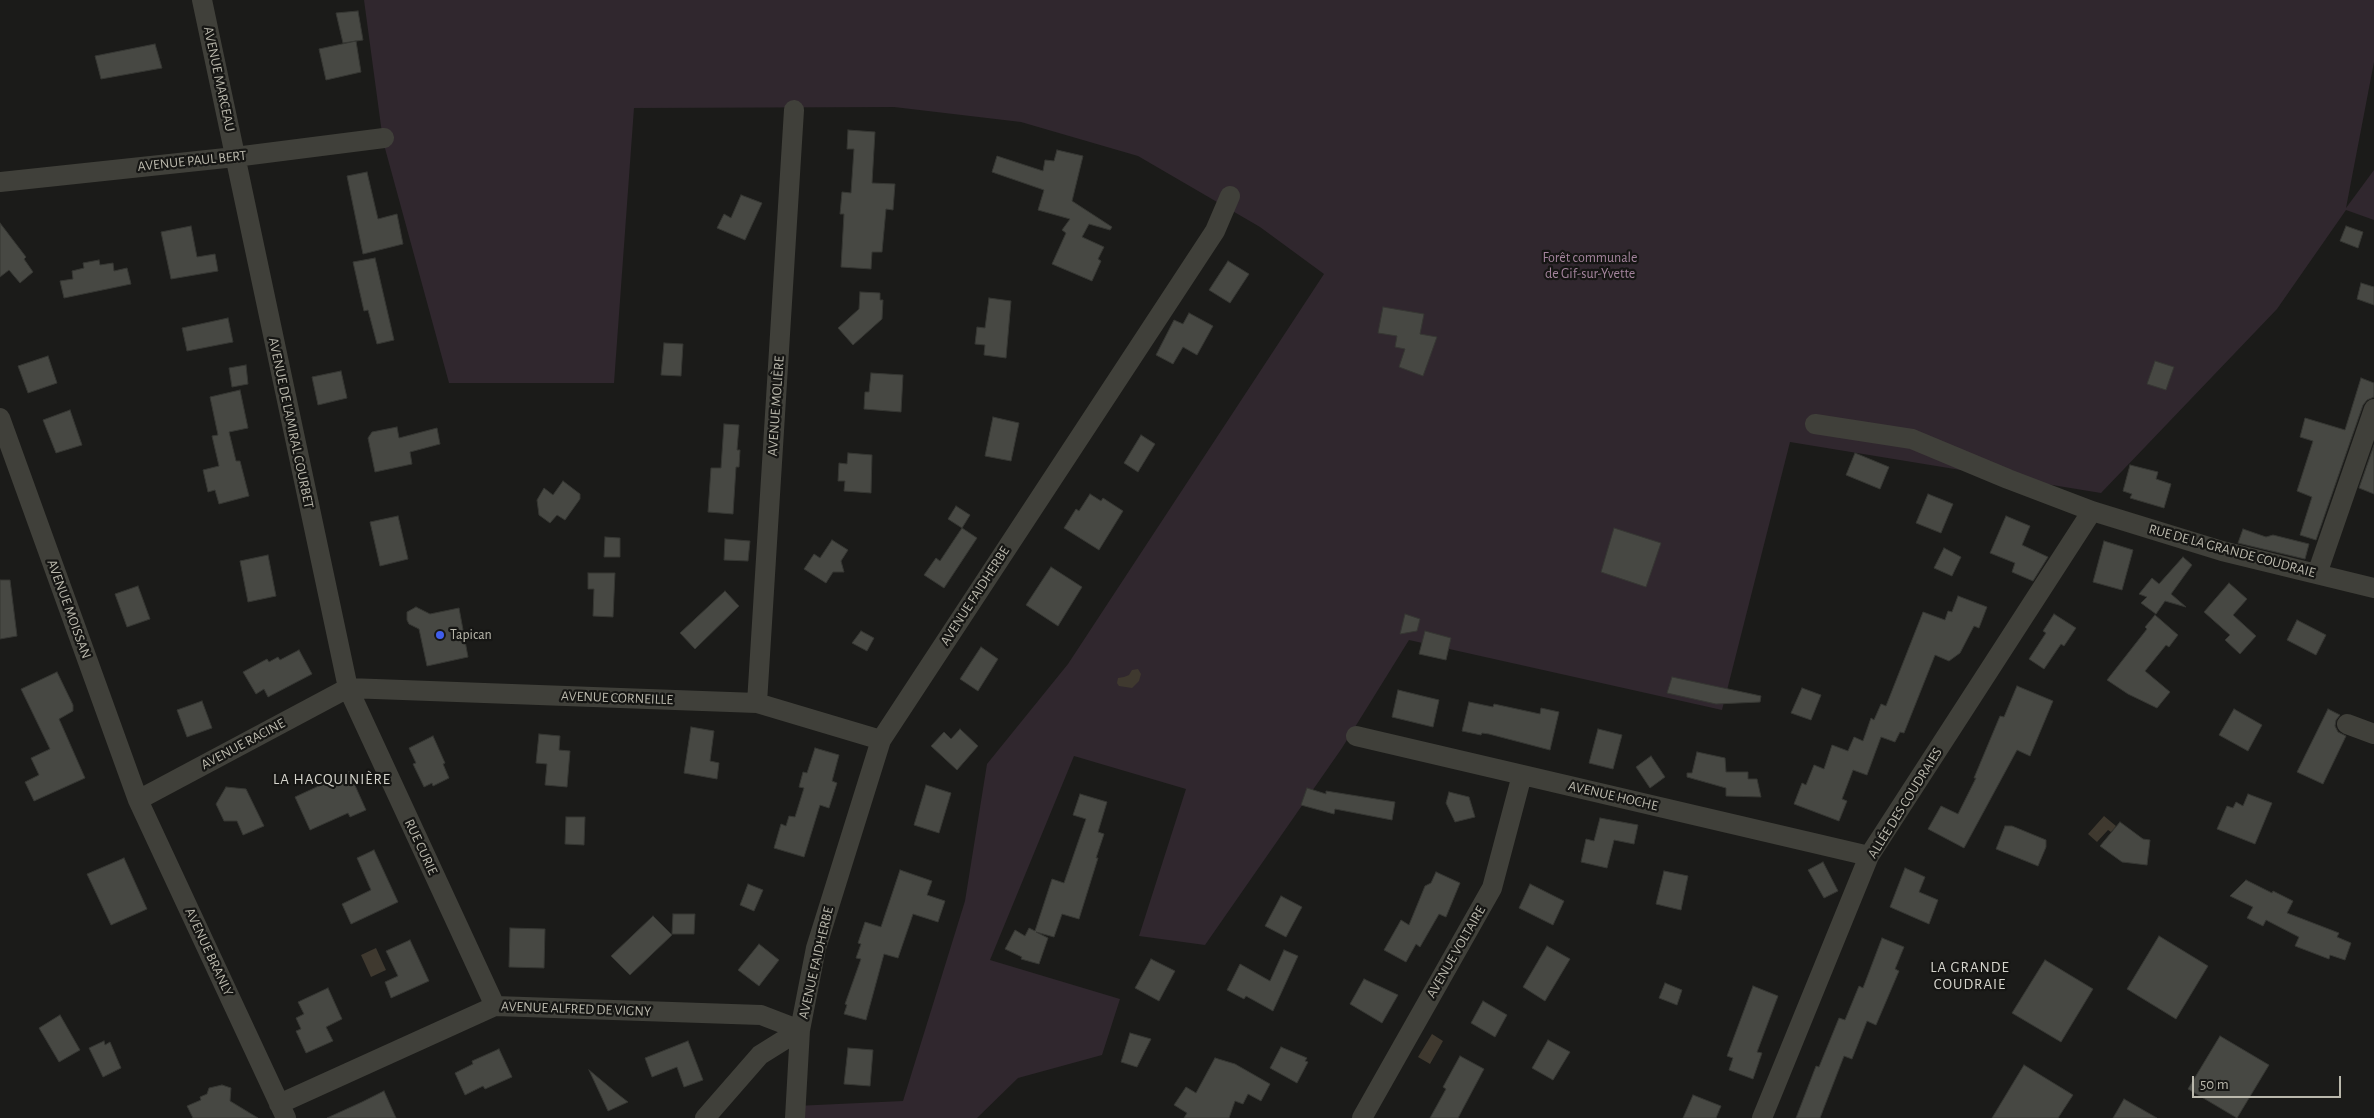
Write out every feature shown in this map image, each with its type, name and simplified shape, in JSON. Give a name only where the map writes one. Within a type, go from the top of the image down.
[{"type":"street","name":"AVENUE MARCEAU","points":[[202,0],[235,157]]},
{"type":"street","name":"AVENUE MOLIÈRE","points":[[757,702],[794,110]]},
{"type":"street","name":"AVENUE PAUL BERT","points":[[0,182],[235,157],[384,138]]},
{"type":"street","name":"AVENUE DE L'AMIRAL COURBET","points":[[235,157],[348,688]]},
{"type":"street","name":"AVENUE FAIDHERBE","points":[[795,1118],[800,1030],[816,948],[881,740],[1214,231],[1230,196]]},
{"type":"street","points":[[2317,574],[2374,410]]},
{"type":"street","name":"AVENUE MOISSAN","points":[[0,418],[138,800]]},
{"type":"street","name":"RUE DE LA GRANDE COUDRAIE","points":[[1815,424],[1912,439],[2092,511],[2222,551],[2374,588]]},
{"type":"street","name":"ALLÉE DES COUDRAIES","points":[[1762,1118],[1869,856],[2092,511]]},
{"type":"street","name":"AVENUE CORNEILLE","points":[[348,688],[757,702],[881,740]]},
{"type":"street","name":"AVENUE RACINE","points":[[138,800],[348,688]]},
{"type":"street","name":"RUE CURIE","points":[[348,688],[495,1006]]},
{"type":"street","points":[[2347,724],[2374,734]]},
{"type":"street","name":"AVENUE HOCHE","points":[[1356,736],[1869,856]]},
{"type":"street","name":"AVENUE VOLTAIRE","points":[[1362,1118],[1492,888],[1522,775]]},
{"type":"street","name":"AVENUE BRANLY","points":[[138,800],[282,1111]]},
{"type":"street","name":"AVENUE ALFRED DE VIGNY","points":[[282,1111],[495,1006],[760,1014],[800,1030]]},
{"type":"street","points":[[705,1118],[760,1055],[800,1030]]},
{"type":"green space","name":"Forêt communale de Gif-sur-Yvette","points":[[364,0],[2374,0],[2374,62],[2346,208],[2374,170],[2374,220],[2346,210],[2277,309],[2101,493],[1790,442],[1722,710],[1409,640],[1342,748],[1205,945],[1139,936],[1186,789],[1074,756],[990,960],[1120,999],[1102,1055],[1018,1078],[977,1118],[795,1118],[795,1106],[903,1101],[965,901],[987,764],[1068,664],[1324,274],[1260,227],[1138,156],[1021,122],[894,107],[634,108],[614,383],[449,383],[383,141]]},
{"type":"shaded area","points":[[1138,669],[1141,674],[1139,681],[1132,688],[1119,686],[1117,683],[1118,678],[1129,675],[1132,670]]},
{"type":"shaded area","points":[[2104,816],[2116,826],[2111,832],[2108,830],[2097,842],[2088,834]]},
{"type":"shaded area","points":[[376,948],[386,970],[371,977],[361,955]]},
{"type":"shaded area","points":[[1432,1034],[1443,1041],[1430,1064],[1418,1057]]},
{"type":"building","points":[[358,11],[363,40],[343,43],[336,13]]},
{"type":"building","points":[[356,41],[361,72],[326,80],[319,49]]},
{"type":"building","points":[[155,44],[162,68],[101,79],[95,56]]},
{"type":"building","points":[[848,130],[875,132],[872,183],[895,184],[893,210],[886,209],[882,252],[872,252],[871,269],[841,267],[844,214],[840,214],[842,192],[851,193],[854,149],[847,149]]},
{"type":"building","points":[[1057,150],[1083,156],[1072,201],[1112,227],[1110,230],[1089,224],[1082,237],[1104,247],[1098,259],[1101,261],[1092,281],[1052,264],[1066,233],[1062,230],[1070,219],[1038,210],[1044,190],[992,172],[997,156],[1043,171],[1045,160],[1054,161]]},
{"type":"building","points":[[367,172],[378,219],[397,214],[403,244],[363,254],[347,176]]},
{"type":"building","points":[[741,195],[762,203],[745,240],[717,228],[724,214],[731,218]]},
{"type":"building","points":[[0,223],[26,257],[24,259],[33,272],[20,283],[9,270],[0,277]]},
{"type":"building","points":[[191,226],[197,257],[215,254],[218,271],[171,279],[161,232]]},
{"type":"building","points":[[2346,226],[2363,232],[2358,248],[2340,241]]},
{"type":"building","points":[[375,258],[394,340],[377,344],[368,310],[364,311],[353,262]]},
{"type":"building","points":[[99,260],[100,265],[113,263],[114,271],[127,268],[131,284],[64,298],[60,281],[73,279],[72,271],[84,268],[83,263]]},
{"type":"building","points":[[1228,261],[1249,274],[1230,303],[1209,290]]},
{"type":"building","points":[[2361,283],[2374,287],[2374,305],[2357,299]]},
{"type":"building","points":[[860,292],[880,293],[880,300],[883,300],[882,319],[853,345],[838,328],[859,309]]},
{"type":"building","points":[[989,298],[1011,301],[1006,358],[984,355],[985,345],[975,344],[977,327],[985,328]]},
{"type":"building","points":[[1383,307],[1424,314],[1420,334],[1437,337],[1423,376],[1399,367],[1405,349],[1395,347],[1397,336],[1378,333]]},
{"type":"building","points":[[1189,313],[1213,326],[1197,355],[1183,347],[1173,364],[1156,355],[1174,320],[1183,324]]},
{"type":"building","points":[[228,318],[233,342],[187,351],[182,328]]},
{"type":"building","points":[[664,343],[683,344],[681,376],[661,375]]},
{"type":"building","points":[[48,356],[57,383],[28,393],[18,366]]},
{"type":"building","points":[[2155,361],[2174,367],[2166,390],[2147,384]]},
{"type":"building","points":[[246,365],[248,384],[232,387],[229,368]]},
{"type":"building","points":[[341,371],[347,398],[318,405],[312,377]]},
{"type":"building","points":[[871,373],[903,375],[901,412],[864,409],[865,392],[869,392]]},
{"type":"building","points":[[2361,378],[2374,383],[2374,397],[2367,400],[2363,405],[2316,540],[2300,535],[2312,497],[2297,491],[2313,441],[2300,437],[2305,418],[2345,430]]},
{"type":"building","points":[[240,390],[248,428],[229,432],[236,461],[240,461],[249,496],[219,504],[215,490],[208,492],[203,470],[219,466],[212,436],[218,435],[210,397]]},
{"type":"building","points":[[70,410],[82,445],[56,453],[43,420]]},
{"type":"building","points":[[993,417],[1019,423],[1011,461],[985,456]]},
{"type":"building","points":[[724,424],[739,425],[737,450],[740,450],[739,467],[736,467],[733,514],[708,512],[711,468],[721,468]]},
{"type":"building","points":[[397,427],[399,438],[437,428],[440,444],[410,452],[412,464],[375,472],[368,438],[372,432]]},
{"type":"building","points":[[1141,435],[1155,444],[1138,472],[1124,463]]},
{"type":"building","points":[[2374,445],[2374,494],[2359,488]]},
{"type":"building","points":[[848,453],[872,455],[871,493],[844,491],[845,481],[838,481],[839,463],[847,464]]},
{"type":"building","points":[[1855,453],[1889,467],[1880,489],[1846,475]]},
{"type":"building","points":[[2130,465],[2158,472],[2156,479],[2171,484],[2164,508],[2130,498],[2132,494],[2123,491]]},
{"type":"building","points":[[563,481],[580,494],[580,499],[565,520],[557,515],[550,523],[539,515],[537,500],[544,488],[553,495]]},
{"type":"building","points":[[1090,494],[1101,501],[1103,498],[1123,511],[1099,550],[1064,528],[1076,509],[1079,511]]},
{"type":"building","points":[[1928,494],[1953,504],[1941,533],[1916,523]]},
{"type":"building","points":[[956,506],[970,515],[962,528],[948,519]]},
{"type":"building","points":[[398,516],[408,559],[380,566],[370,522]]},
{"type":"building","points":[[2006,516],[2030,526],[2022,545],[2048,557],[2033,581],[2012,572],[2015,563],[1990,553]]},
{"type":"building","points":[[962,528],[977,538],[944,588],[924,575],[936,558],[940,561]]},
{"type":"building","points":[[1614,528],[1661,543],[1646,587],[1601,572]]},
{"type":"building","points":[[2243,529],[2266,537],[2273,535],[2309,544],[2305,559],[2238,543]]},
{"type":"building","points":[[605,537],[620,538],[620,557],[604,557]]},
{"type":"building","points":[[725,539],[750,541],[748,561],[724,560]]},
{"type":"building","points":[[832,540],[848,550],[841,561],[844,572],[833,572],[826,583],[804,569],[814,554],[820,558]]},
{"type":"building","points":[[2104,541],[2133,550],[2122,590],[2093,582]]},
{"type":"building","points":[[1944,548],[1961,557],[1952,576],[1934,568]]},
{"type":"building","points":[[268,555],[276,596],[248,602],[240,561]]},
{"type":"building","points":[[2183,557],[2192,565],[2171,594],[2186,607],[2165,601],[2156,614],[2141,603],[2147,597],[2139,594],[2152,578],[2159,584]]},
{"type":"building","points":[[1051,567],[1082,587],[1058,626],[1026,605]]},
{"type":"building","points":[[588,573],[615,573],[613,617],[593,616],[594,589],[588,589]]},
{"type":"building","points":[[0,580],[10,580],[17,636],[0,639]]},
{"type":"building","points":[[2229,583],[2247,599],[2233,615],[2256,636],[2240,654],[2225,640],[2230,635],[2204,612]]},
{"type":"building","points":[[138,586],[150,619],[127,627],[115,594]]},
{"type":"building","points":[[725,591],[739,606],[695,649],[680,633]]},
{"type":"building","points":[[1958,596],[1987,607],[1979,628],[1974,626],[1960,653],[1949,661],[1935,655],[1904,733],[1900,732],[1895,742],[1881,737],[1867,775],[1853,770],[1842,799],[1847,801],[1839,821],[1794,804],[1802,783],[1806,785],[1814,765],[1824,769],[1832,745],[1848,751],[1854,737],[1863,741],[1871,718],[1874,720],[1881,704],[1886,706],[1923,612],[1945,620],[1948,611],[1952,612]]},
{"type":"building","points":[[416,607],[430,614],[459,608],[468,657],[427,666],[419,629],[409,624],[407,620],[407,612]]},
{"type":"building","points":[[1405,614],[1420,619],[1417,631],[1400,634]]},
{"type":"building","points":[[2054,614],[2076,628],[2064,646],[2061,644],[2044,669],[2029,659],[2046,633],[2043,631]]},
{"type":"building","points":[[2155,615],[2178,635],[2169,647],[2166,645],[2145,671],[2170,692],[2157,708],[2128,694],[2107,680],[2147,629],[2145,627]]},
{"type":"building","points":[[2297,620],[2326,635],[2316,655],[2287,640]]},
{"type":"building","points":[[861,631],[874,638],[867,651],[852,643]]},
{"type":"building","points":[[1425,631],[1451,638],[1446,660],[1419,654]]},
{"type":"building","points":[[981,647],[998,659],[978,691],[960,679]]},
{"type":"building","points":[[299,650],[312,674],[268,697],[264,689],[256,694],[243,672],[267,659],[269,662],[278,657],[280,660]]},
{"type":"building","points":[[57,672],[73,705],[73,711],[59,719],[85,778],[34,801],[25,782],[39,775],[31,758],[50,749],[21,689]]},
{"type":"building","points":[[1672,677],[1761,696],[1760,702],[1716,704],[1667,693]]},
{"type":"building","points":[[2017,686],[2053,701],[2030,756],[2017,750],[1964,848],[1928,829],[1941,806],[1958,814],[1976,778],[1974,778],[2000,716],[2004,717]]},
{"type":"building","points":[[1802,688],[1821,695],[1811,720],[1791,713]]},
{"type":"building","points":[[1398,690],[1439,700],[1433,727],[1392,717]]},
{"type":"building","points":[[202,701],[212,728],[187,737],[177,710]]},
{"type":"building","points":[[1469,702],[1493,707],[1494,704],[1540,714],[1541,708],[1559,712],[1550,750],[1489,734],[1482,733],[1481,735],[1462,731]]},
{"type":"building","points":[[2234,709],[2262,725],[2248,751],[2219,735]]},
{"type":"building","points":[[2328,709],[2340,715],[2336,720],[2335,726],[2338,732],[2346,736],[2323,784],[2297,772]]},
{"type":"building","points":[[691,727],[714,731],[710,761],[719,763],[717,779],[684,773]]},
{"type":"building","points":[[960,729],[978,746],[957,770],[931,746],[944,732],[951,739]]},
{"type":"building","points":[[1598,729],[1622,735],[1613,769],[1589,763]]},
{"type":"building","points":[[539,734],[560,736],[559,750],[570,751],[567,787],[545,785],[547,764],[536,763]]},
{"type":"building","points":[[433,736],[445,763],[443,764],[449,778],[433,786],[432,783],[424,787],[413,764],[416,763],[409,748]]},
{"type":"building","points":[[815,748],[839,755],[832,781],[837,783],[829,808],[820,805],[804,857],[774,848],[781,824],[786,826],[789,816],[795,817],[804,788],[799,787],[803,772],[807,773]]},
{"type":"building","points":[[1697,752],[1725,758],[1726,772],[1748,772],[1748,779],[1757,779],[1761,797],[1726,796],[1726,788],[1687,777],[1687,773],[1692,773]]},
{"type":"building","points":[[1651,756],[1665,777],[1650,788],[1636,767]]},
{"type":"building","points":[[349,772],[366,810],[350,817],[348,813],[310,830],[295,797]]},
{"type":"building","points":[[926,785],[951,793],[939,833],[914,825]]},
{"type":"building","points":[[226,787],[246,789],[264,826],[243,835],[237,821],[224,821],[216,804]]},
{"type":"building","points":[[1307,788],[1326,794],[1326,791],[1395,802],[1392,820],[1335,809],[1334,814],[1301,805]]},
{"type":"building","points":[[1449,792],[1469,797],[1475,817],[1455,822],[1446,803]]},
{"type":"building","points":[[1080,794],[1107,802],[1098,832],[1104,834],[1079,919],[1062,914],[1054,937],[1036,932],[1048,938],[1039,964],[1021,959],[1022,957],[1005,949],[1015,930],[1025,936],[1029,928],[1035,931],[1052,879],[1064,883],[1086,819],[1073,815]]},
{"type":"building","points":[[2248,794],[2272,803],[2255,844],[2217,829],[2227,806],[2233,808],[2236,802],[2243,806]]},
{"type":"building","points":[[566,817],[585,817],[584,845],[565,844]]},
{"type":"building","points":[[1600,818],[1638,825],[1634,844],[1614,840],[1607,868],[1581,862],[1586,839],[1594,841]]},
{"type":"building","points":[[2120,822],[2143,839],[2150,840],[2147,865],[2122,862],[2100,846]]},
{"type":"building","points":[[2005,826],[2012,826],[2046,840],[2046,847],[2038,866],[1996,849]]},
{"type":"building","points":[[374,850],[398,902],[351,924],[342,904],[371,890],[357,858]]},
{"type":"building","points":[[124,858],[147,909],[111,925],[87,874]]},
{"type":"building","points":[[1823,862],[1838,891],[1824,898],[1808,870]]},
{"type":"building","points":[[1905,868],[1925,877],[1919,892],[1938,900],[1929,924],[1890,907]]},
{"type":"building","points":[[900,870],[932,881],[927,895],[945,901],[938,922],[913,914],[898,958],[884,954],[866,1020],[844,1014],[847,1005],[845,1004],[861,959],[856,958],[861,944],[858,943],[865,922],[881,927]]},
{"type":"building","points":[[1664,871],[1688,876],[1681,910],[1656,904]]},
{"type":"building","points":[[1436,872],[1460,883],[1446,917],[1439,914],[1420,947],[1416,944],[1406,962],[1384,950],[1401,920],[1409,925],[1425,886],[1431,883]]},
{"type":"building","points":[[2246,880],[2293,901],[2287,913],[2339,933],[2337,937],[2351,943],[2345,960],[2330,955],[2329,959],[2295,946],[2299,937],[2266,920],[2263,926],[2247,918],[2253,907],[2230,896]]},
{"type":"building","points":[[748,884],[763,890],[754,911],[740,905]]},
{"type":"building","points":[[1530,884],[1564,901],[1553,925],[1519,908]]},
{"type":"building","points":[[1281,896],[1302,907],[1286,937],[1265,926]]},
{"type":"building","points":[[673,914],[695,914],[694,934],[672,934]]},
{"type":"building","points":[[653,916],[672,935],[630,975],[611,956]]},
{"type":"building","points":[[510,928],[545,929],[544,968],[509,967]]},
{"type":"building","points":[[2159,936],[2208,966],[2176,1019],[2127,989]]},
{"type":"building","points":[[1882,938],[1904,947],[1895,969],[1899,971],[1876,1025],[1867,1021],[1852,1059],[1844,1056],[1820,1118],[1796,1118],[1816,1066],[1819,1067],[1839,1018],[1845,1020],[1859,986],[1863,988]]},
{"type":"building","points":[[410,940],[429,981],[391,998],[385,982],[398,976],[386,951]]},
{"type":"building","points":[[759,944],[779,960],[759,986],[738,970]]},
{"type":"building","points":[[1547,946],[1570,959],[1545,1001],[1523,987]]},
{"type":"building","points":[[1284,950],[1298,956],[1273,1011],[1246,996],[1244,999],[1227,990],[1240,964],[1270,981]]},
{"type":"building","points":[[1151,959],[1175,971],[1159,1001],[1135,988]]},
{"type":"building","points":[[2045,960],[2093,989],[2061,1042],[2012,1013]]},
{"type":"building","points":[[1364,979],[1398,995],[1382,1023],[1350,1004]]},
{"type":"building","points":[[1665,983],[1682,990],[1677,1005],[1659,998]]},
{"type":"building","points":[[1753,986],[1778,996],[1757,1052],[1762,1053],[1753,1079],[1729,1070],[1733,1058],[1727,1056]]},
{"type":"building","points":[[328,988],[342,1019],[326,1027],[333,1041],[306,1053],[296,1031],[301,1029],[296,1018],[304,1014],[298,1002]]},
{"type":"building","points":[[1483,1001],[1507,1015],[1495,1037],[1471,1023]]},
{"type":"building","points":[[60,1015],[80,1050],[59,1062],[39,1028]]},
{"type":"building","points":[[1130,1033],[1151,1039],[1137,1067],[1121,1062]]},
{"type":"building","points":[[2220,1036],[2269,1065],[2237,1118],[2188,1089]]},
{"type":"building","points":[[1548,1040],[1570,1052],[1553,1080],[1532,1068]]},
{"type":"building","points":[[104,1041],[105,1045],[110,1042],[121,1068],[103,1077],[89,1048]]},
{"type":"building","points":[[688,1041],[703,1080],[684,1087],[677,1067],[652,1077],[645,1058]]},
{"type":"building","points":[[1281,1047],[1307,1058],[1305,1061],[1308,1062],[1297,1083],[1270,1068]]},
{"type":"building","points":[[848,1048],[873,1050],[870,1086],[844,1084]]},
{"type":"building","points":[[499,1049],[512,1077],[485,1089],[483,1086],[465,1095],[455,1073],[473,1064],[472,1061]]},
{"type":"building","points":[[1460,1056],[1484,1069],[1458,1118],[1430,1118],[1446,1089],[1443,1087]]},
{"type":"building","points":[[1215,1058],[1235,1064],[1270,1084],[1261,1101],[1248,1094],[1243,1104],[1235,1101],[1229,1118],[1184,1118],[1187,1113],[1174,1105],[1186,1087],[1196,1093]]},
{"type":"building","points":[[2024,1065],[2073,1095],[2058,1118],[1992,1118]]},
{"type":"building","points":[[589,1070],[619,1095],[628,1102],[608,1111]]},
{"type":"building","points":[[222,1085],[231,1088],[230,1101],[258,1118],[193,1118],[187,1106],[201,1100],[200,1097],[207,1094],[209,1088]]},
{"type":"building","points":[[384,1091],[396,1118],[327,1118],[362,1102]]},
{"type":"building","points":[[1693,1095],[1721,1106],[1716,1118],[1683,1118]]},
{"type":"building","points":[[2124,1099],[2157,1118],[2113,1118]]},
{"type":"place","name":"Tapican","points":[[440,635]]},
{"type":"district","name":"LA HACQUINIÈRE","points":[[332,779]]},
{"type":"district","name":"LA GRANDE COUDRAIE","points":[[1970,976]]}]
